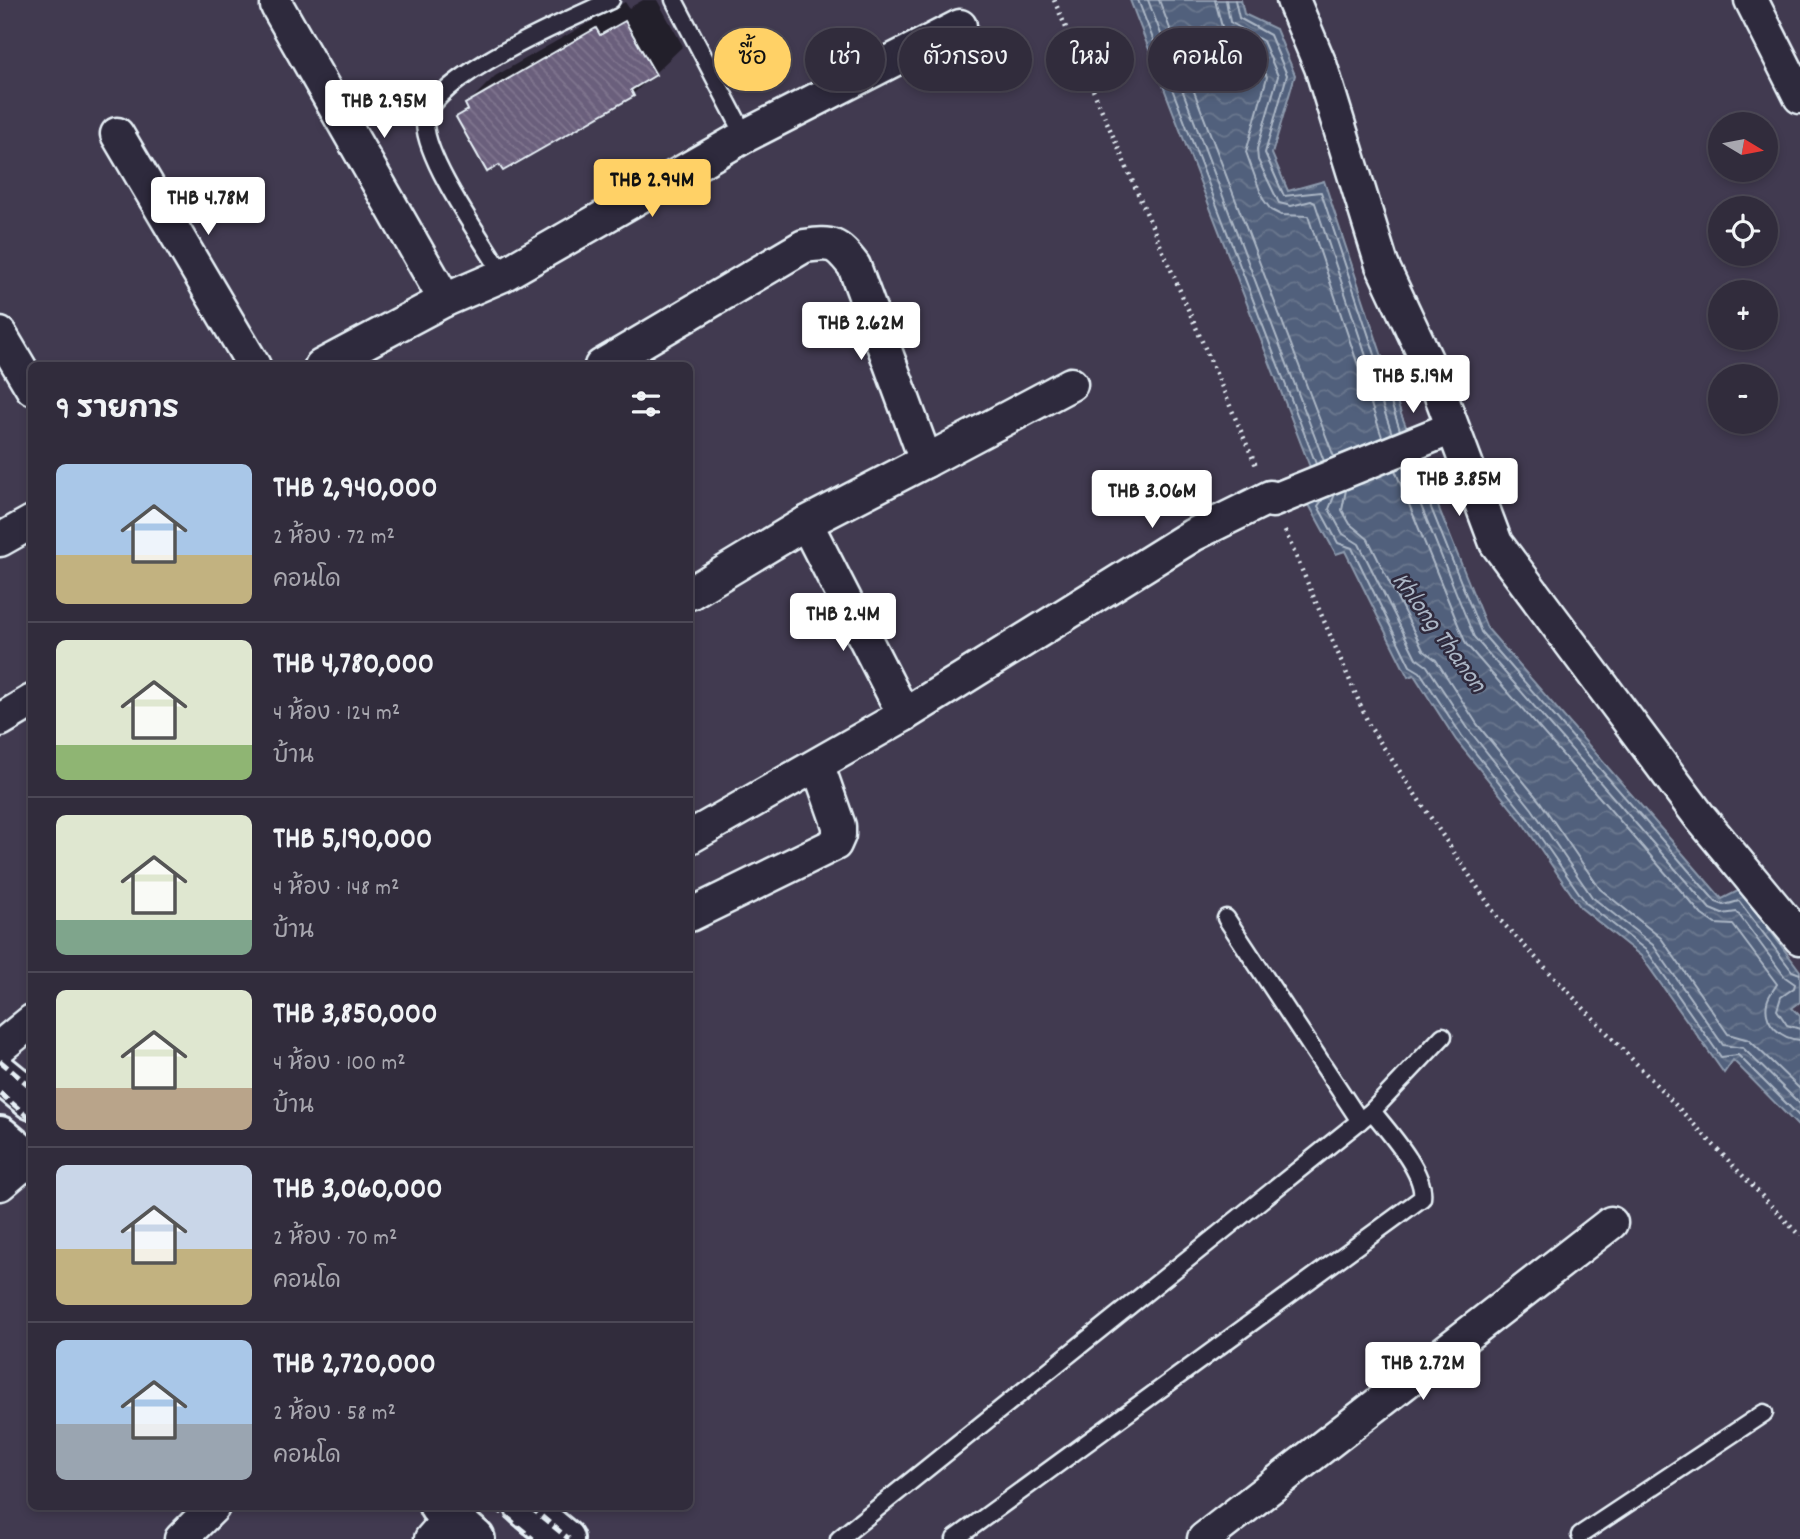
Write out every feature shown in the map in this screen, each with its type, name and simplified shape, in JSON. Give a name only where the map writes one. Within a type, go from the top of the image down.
[{"type":"main road","points":[[0,1074],[28,1097]]},
{"type":"main road","points":[[529,1510],[564,1539]]},
{"type":"street","points":[[1293,0],[1321,67],[1382,265],[1432,372],[1496,543],[1700,817],[1800,938]]},
{"type":"street","points":[[1751,0],[1800,97]]},
{"type":"street","points":[[277,6],[445,300]]},
{"type":"street","points":[[329,362],[445,300],[503,275],[745,136],[960,26]]},
{"type":"street","points":[[117,134],[252,362]]},
{"type":"street","points":[[608,362],[804,246],[831,243],[839,247],[854,266],[926,461]]},
{"type":"street","points":[[0,334],[28,381]]},
{"type":"street","points":[[693,591],[806,523],[1071,384]]},
{"type":"street","points":[[693,835],[904,715],[1193,535],[1271,499],[1303,491],[1451,428]]},
{"type":"street","points":[[806,523],[904,715]]},
{"type":"street","points":[[0,540],[28,524]]},
{"type":"street","points":[[0,720],[28,703]]},
{"type":"street","points":[[693,914],[835,844],[839,826],[818,766]]},
{"type":"street","points":[[0,1047],[28,1024]]},
{"type":"street","points":[[1204,1539],[1611,1223]]},
{"type":"street","points":[[181,1539],[210,1510]]},
{"type":"lane","points":[[503,275],[441,170],[425,121],[430,107],[451,83],[480,65],[611,0]]},
{"type":"lane","points":[[674,0],[745,136]]},
{"type":"lane","points":[[955,1539],[1422,1198],[1419,1176],[1366,1116],[1226,918]]},
{"type":"lane","points":[[839,1539],[1366,1116],[1443,1036]]},
{"type":"lane","points":[[1580,1535],[1764,1413]]},
{"type":"path","points":[[1054,0],[1370,727],[1498,918],[1800,1236]]},
{"type":"water","name":"Khlong Thanon","points":[[1130,0],[1241,0],[1244,14],[1276,29],[1295,75],[1272,154],[1288,191],[1324,181],[1401,414],[1487,628],[1722,899],[1740,890],[1800,971],[1800,1002],[1792,1008],[1800,1016],[1800,1128],[1733,1060],[1724,1073],[1641,956],[1581,908],[1520,819],[1456,740],[1414,675],[1408,677],[1345,551],[1336,554],[1307,501],[1320,493],[1165,91],[1267,91],[1267,28],[1148,28],[1148,47]]},
{"type":"building","points":[[625,21],[656,75],[631,90],[634,96],[503,171],[499,165],[487,172],[456,117],[468,110],[465,104],[596,28],[600,35]]},
{"type":"railway","points":[[0,1061],[28,1085]]},
{"type":"railway","points":[[0,1093],[28,1117]]},
{"type":"railway","points":[[499,1510],[533,1539]]},
{"type":"railway","points":[[534,1510],[569,1539]]}]
